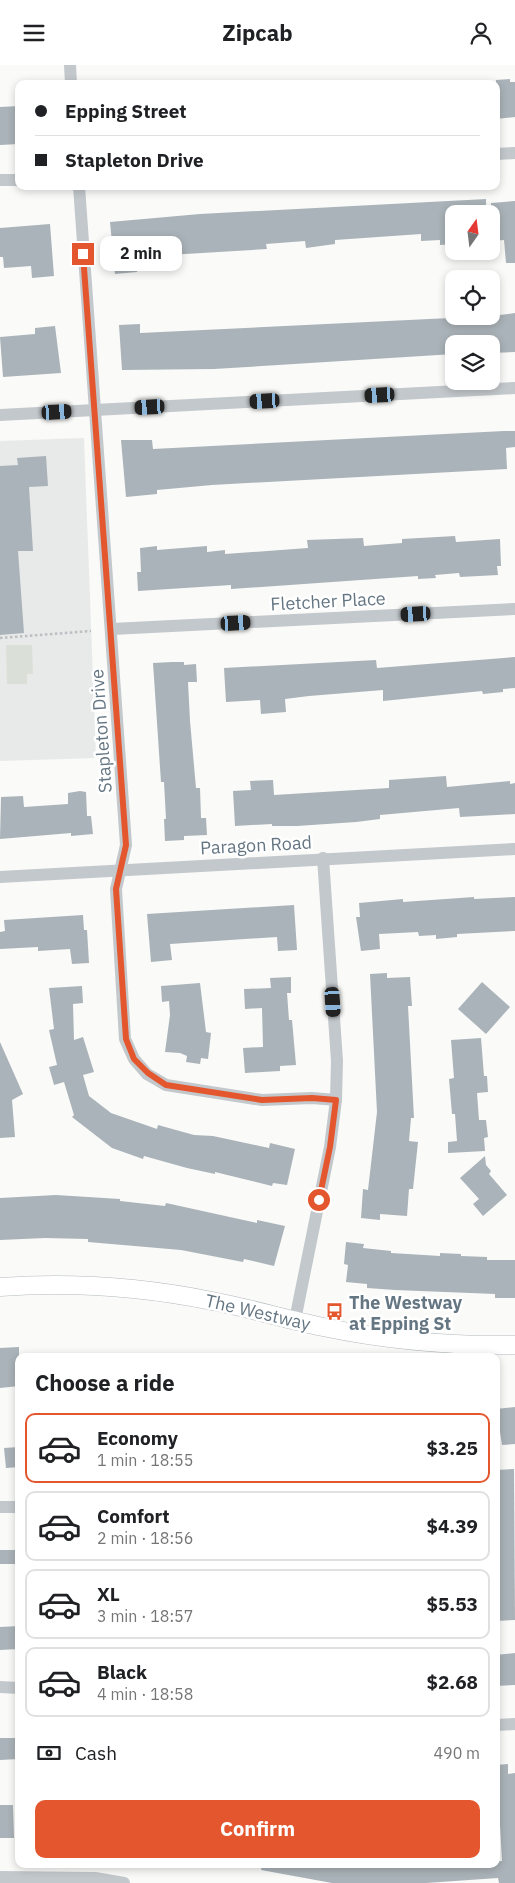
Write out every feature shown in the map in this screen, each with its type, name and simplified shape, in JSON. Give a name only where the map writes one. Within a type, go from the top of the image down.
[{"type":"main road","name":"The Westway","points":[[0,1287],[46,1285],[119,1288],[211,1300],[295,1320],[398,1339],[515,1345]]},
{"type":"street","points":[[70,65],[71,80]]},
{"type":"street","points":[[500,154],[515,153]]},
{"type":"street","points":[[0,181],[15,179]]},
{"type":"street","name":"Stapleton Drive","points":[[79,190],[126,845],[116,889],[126,1039],[138,1064],[166,1085],[262,1100],[312,1098],[336,1100]]},
{"type":"street","points":[[0,415],[515,388]]},
{"type":"street","name":"Fletcher Place","points":[[112,629],[515,609]]},
{"type":"street","name":"Paragon Road","points":[[0,877],[515,849]]},
{"type":"street","points":[[295,1320],[330,1147],[336,1100],[337,1061],[323,858]]},
{"type":"street","points":[[0,1507],[15,1507]]},
{"type":"street","points":[[0,1687],[15,1687]]},
{"type":"street","points":[[500,1725],[515,1724]]},
{"type":"street","points":[[0,1877],[95,1878],[124,1883]]},
{"type":"path","points":[[0,638],[91,631]]},
{"type":"shaded area","points":[[84,438],[96,758],[0,761],[0,441]]},
{"type":"shaded area","points":[[6,645],[32,645],[33,674],[27,674],[27,684],[7,684]]},
{"type":"building","points":[[510,79],[510,82],[515,82],[515,117],[500,119],[500,80],[496,80]]},
{"type":"building","points":[[15,106],[15,144],[0,145],[0,107]]},
{"type":"building","points":[[486,199],[486,205],[445,205],[445,245],[440,245],[440,240],[421,241],[421,234],[335,240],[335,244],[306,248],[305,241],[266,244],[267,249],[136,257],[137,272],[115,274],[110,222],[200,214]]},
{"type":"building","points":[[515,201],[515,263],[506,263],[504,240],[500,240],[500,205],[491,205],[491,203]]},
{"type":"building","points":[[50,224],[54,276],[32,278],[31,266],[4,268],[3,257],[0,257],[0,228]]},
{"type":"building","points":[[515,313],[515,352],[500,353],[500,335],[445,335],[445,355],[214,369],[122,370],[119,325],[140,324],[140,333],[445,318],[445,325],[500,325],[500,315]]},
{"type":"building","points":[[55,326],[61,373],[3,377],[0,337],[35,334],[35,328]]},
{"type":"building","points":[[515,431],[515,447],[506,448],[507,469],[212,485],[157,490],[157,494],[126,497],[121,440],[152,440],[153,449]]},
{"type":"building","points":[[46,456],[48,486],[29,487],[33,551],[18,551],[24,633],[0,635],[0,466],[18,465],[17,458]]},
{"type":"building","points":[[455,536],[456,542],[500,539],[501,566],[497,566],[498,575],[460,577],[459,573],[435,575],[436,578],[418,579],[418,576],[231,589],[231,585],[138,591],[137,572],[141,572],[140,548],[157,546],[157,550],[207,546],[207,552],[225,550],[225,554],[308,548],[307,540],[363,538],[364,546],[402,543],[402,539]]},
{"type":"building","points":[[515,657],[515,688],[503,689],[503,692],[483,694],[482,691],[383,701],[383,690],[309,696],[285,699],[286,712],[261,714],[260,700],[226,702],[224,668],[376,660],[377,668]]},
{"type":"building","points":[[184,662],[184,665],[196,664],[197,682],[188,682],[190,721],[196,788],[200,788],[201,818],[206,818],[207,835],[184,836],[184,840],[165,841],[164,782],[161,782],[153,663]]},
{"type":"building","points":[[446,776],[447,787],[510,781],[510,784],[515,783],[515,814],[460,817],[459,808],[380,815],[380,819],[356,822],[297,826],[272,826],[272,824],[235,826],[233,791],[251,790],[250,781],[273,780],[274,795],[389,788],[389,780]]},
{"type":"building","points":[[86,792],[87,816],[91,816],[93,834],[71,836],[71,833],[0,839],[1,797],[23,796],[24,807],[68,804],[68,793]]},
{"type":"building","points":[[474,897],[474,899],[515,897],[515,931],[457,934],[457,937],[436,939],[436,935],[419,936],[418,932],[379,934],[380,949],[361,951],[356,917],[360,917],[359,903],[403,899],[403,902]]},
{"type":"building","points":[[294,905],[297,950],[278,951],[277,937],[170,944],[172,960],[151,962],[147,914]]},
{"type":"building","points":[[83,915],[84,930],[87,930],[89,963],[72,964],[70,949],[38,951],[38,947],[0,949],[0,932],[5,931],[4,920]]},
{"type":"building","points":[[387,973],[387,978],[410,977],[412,1006],[408,1006],[414,1118],[411,1118],[409,1141],[418,1142],[413,1189],[409,1189],[407,1216],[380,1214],[380,1220],[361,1218],[363,1189],[368,1190],[377,1112],[370,974]]},
{"type":"building","points":[[291,977],[291,993],[287,993],[289,1020],[292,1020],[296,1065],[280,1066],[280,1071],[245,1073],[243,1048],[263,1047],[262,1008],[245,1009],[244,989],[271,988],[270,978]]},
{"type":"building","points":[[482,982],[510,1007],[486,1034],[458,1009]]},
{"type":"building","points":[[200,983],[206,1032],[211,1033],[208,1059],[201,1058],[200,1064],[186,1062],[187,1056],[180,1053],[165,1052],[170,1015],[169,1001],[162,1002],[161,986]]},
{"type":"building","points":[[82,986],[83,1003],[73,1004],[74,1040],[83,1037],[94,1072],[83,1075],[89,1096],[111,1113],[157,1129],[158,1125],[194,1135],[213,1136],[269,1148],[270,1143],[295,1149],[287,1185],[273,1183],[272,1186],[215,1172],[215,1174],[187,1168],[144,1156],[143,1159],[112,1148],[72,1117],[74,1115],[64,1082],[54,1085],[49,1067],[57,1065],[49,1030],[54,1029],[49,988]]},
{"type":"building","points":[[481,1038],[484,1076],[487,1076],[488,1092],[477,1093],[479,1120],[486,1120],[488,1137],[484,1138],[485,1151],[448,1153],[448,1142],[457,1141],[455,1114],[452,1114],[449,1079],[454,1078],[451,1040]]},
{"type":"building","points":[[0,1042],[23,1094],[12,1100],[15,1137],[0,1138]]},
{"type":"building","points":[[485,1156],[486,1165],[491,1171],[489,1174],[507,1195],[483,1216],[473,1204],[479,1199],[460,1178]]},
{"type":"building","points":[[56,1195],[120,1199],[120,1201],[165,1206],[166,1203],[257,1223],[257,1220],[285,1226],[274,1266],[244,1259],[243,1262],[181,1250],[88,1242],[88,1239],[0,1240],[0,1198]]},
{"type":"building","points":[[346,1242],[364,1244],[363,1248],[391,1251],[391,1253],[440,1256],[440,1253],[461,1254],[461,1256],[487,1257],[487,1260],[515,1260],[515,1298],[495,1298],[495,1294],[367,1288],[367,1284],[346,1282],[348,1265],[344,1264]]},
{"type":"building","points":[[19,1347],[19,1353],[15,1353],[15,1386],[0,1388],[0,1348]]},
{"type":"building","points":[[515,1407],[515,1444],[502,1445],[500,1409]]},
{"type":"building","points":[[15,1447],[15,1467],[6,1468],[4,1448]]},
{"type":"building","points":[[514,1469],[515,1620],[500,1621],[500,1470]]},
{"type":"building","points":[[0,1550],[15,1550],[15,1564],[0,1564]]},
{"type":"building","points":[[15,1626],[15,1649],[0,1650],[0,1627]]},
{"type":"building","points":[[515,1653],[515,1685],[500,1686],[500,1655]]},
{"type":"building","points":[[0,1738],[15,1738],[15,1759],[0,1760]]},
{"type":"building","points":[[508,1764],[508,1774],[515,1773],[515,1883],[499,1883],[498,1878],[426,1883],[332,1883],[261,1870],[261,1868],[500,1868],[500,1861],[502,1861],[500,1765]]},
{"type":"building","points":[[0,1805],[13,1805],[14,1838],[0,1838]]},
{"type":"place","name":"The Westway at Epping St","points":[[335,1312]]},
{"type":"route","points":[[83,254],[112,629],[126,845],[116,889],[126,1039],[134,1059],[148,1073],[166,1085],[262,1100],[312,1098],[336,1100],[330,1147],[319,1200]]}]
